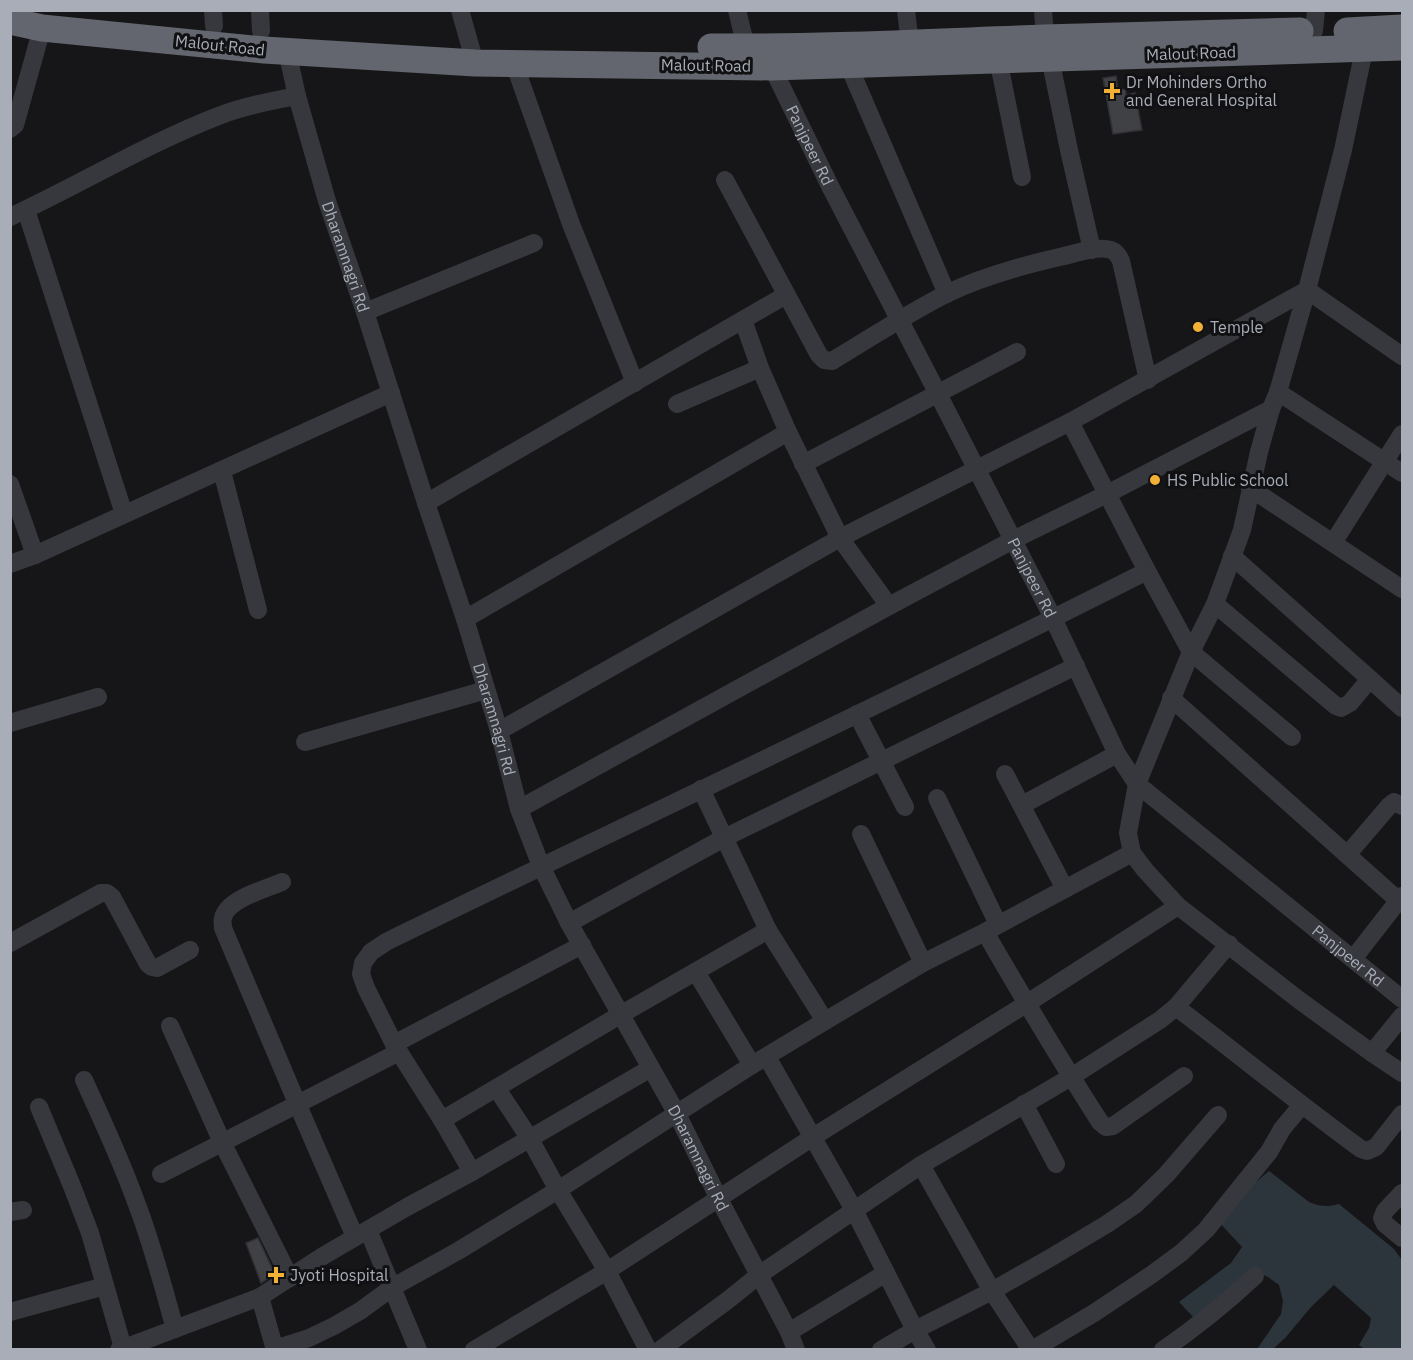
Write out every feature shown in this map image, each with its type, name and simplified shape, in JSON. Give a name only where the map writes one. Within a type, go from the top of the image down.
[{"type":"highway","name":"Malout Road","points":[[10,21],[213,18],[260,21],[292,34],[473,54],[514,63],[772,67],[998,59],[1048,48],[1315,21],[1364,31],[1402,28]]},
{"type":"highway","name":"Malout Road","points":[[50,19],[287,51],[473,54],[910,44],[1048,48],[1302,50],[1364,50],[1402,47]]},
{"type":"street","points":[[460,10],[473,54]]},
{"type":"street","points":[[737,10],[746,47]]},
{"type":"street","points":[[906,10],[910,44]]},
{"type":"street","points":[[1043,10],[1048,48],[1092,250]]},
{"type":"street","points":[[10,129],[15,125],[50,19]]},
{"type":"street","points":[[1364,50],[1343,150],[1307,290],[1250,488],[1242,530],[1215,604],[1171,698],[1137,784],[1128,833],[1132,853],[1178,906],[1299,1000],[1402,1073]]},
{"type":"street","name":"Dharamnagri Rd","points":[[287,51],[297,96],[327,201],[465,619],[499,731],[519,809],[541,866],[569,923],[677,1114],[794,1345]]},
{"type":"street","points":[[998,59],[1022,177]]},
{"type":"street","points":[[514,63],[571,224],[635,383]]},
{"type":"street","points":[[848,64],[947,294]]},
{"type":"street","name":"Panjpeer Rd","points":[[772,67],[830,186],[1053,618],[1117,754],[1137,784],[1402,999]]},
{"type":"street","points":[[124,514],[18,213],[172,135],[234,111],[297,96]]},
{"type":"street","points":[[725,180],[819,356],[824,360],[832,361],[947,294],[977,281],[1014,269],[1106,248],[1115,252],[1121,261],[1148,380]]},
{"type":"street","points":[[365,312],[534,243]]},
{"type":"street","points":[[1307,290],[1402,356]]},
{"type":"street","points":[[499,731],[840,538],[1070,422],[1307,290]]},
{"type":"street","points":[[426,503],[786,295]]},
{"type":"street","points":[[743,320],[760,368],[788,432],[840,538],[889,606]]},
{"type":"street","points":[[803,464],[1017,352]]},
{"type":"street","points":[[677,404],[760,368]]},
{"type":"street","points":[[10,564],[222,471],[391,393]]},
{"type":"street","points":[[1275,401],[1385,461],[1402,473]]},
{"type":"street","points":[[519,809],[889,606],[1012,540],[1107,494],[1275,401]]},
{"type":"street","points":[[1070,422],[1191,652],[1292,737]]},
{"type":"street","points":[[465,619],[788,432]]},
{"type":"street","points":[[1333,543],[1402,434]]},
{"type":"street","points":[[222,471],[258,610]]},
{"type":"street","points":[[10,484],[34,555]]},
{"type":"street","points":[[1250,488],[1402,589]]},
{"type":"street","points":[[1232,556],[1402,708]]},
{"type":"street","points":[[472,1172],[396,1048],[366,988],[361,974],[363,963],[371,952],[386,942],[1147,571]]},
{"type":"street","points":[[1215,604],[1336,706],[1341,708],[1350,703],[1370,679]]},
{"type":"street","points":[[569,923],[724,838],[1076,666]]},
{"type":"street","points":[[305,742],[486,690]]},
{"type":"street","points":[[10,723],[98,697]]},
{"type":"street","points":[[1171,698],[1347,855],[1401,899],[1353,959]]},
{"type":"street","points":[[857,714],[905,807]]},
{"type":"street","points":[[1022,805],[1117,754]]},
{"type":"street","points":[[1005,774],[1065,889]]},
{"type":"street","points":[[701,789],[768,930],[825,1021]]},
{"type":"street","points":[[937,798],[1026,1004],[1100,1122],[1106,1127],[1113,1126],[1184,1076]]},
{"type":"street","points":[[1347,855],[1389,806],[1394,802],[1402,806]]},
{"type":"street","points":[[861,834],[923,963]]},
{"type":"street","points":[[260,1297],[274,1349],[309,1338],[334,1326],[360,1311],[393,1287],[458,1251],[558,1190],[825,1021],[923,963],[1132,853]]},
{"type":"street","points":[[282,882],[239,900],[229,907],[223,917],[223,928],[297,1103],[362,1234],[393,1287],[418,1350]]},
{"type":"street","points":[[10,943],[101,893],[107,893],[112,897],[148,964],[152,967],[157,968],[190,950]]},
{"type":"street","points":[[476,1349],[607,1271],[813,1137],[1178,906]]},
{"type":"street","points":[[442,1120],[768,930]]},
{"type":"street","points":[[161,1174],[297,1103],[582,945]]},
{"type":"street","points":[[497,1089],[530,1139],[607,1271],[647,1348],[728,1300],[759,1275],[921,1165],[1071,1077],[1160,1020],[1176,1007],[1229,945]]},
{"type":"street","points":[[696,972],[813,1137],[927,1350]]},
{"type":"street","points":[[1176,1007],[1361,1149],[1367,1151],[1376,1147],[1402,1114]]},
{"type":"street","points":[[1372,1053],[1402,1016]]},
{"type":"street","points":[[170,1026],[222,1142],[290,1278]]},
{"type":"street","points":[[39,1107],[86,1223],[121,1349],[260,1297],[407,1207],[651,1068]]},
{"type":"street","points":[[84,1080],[137,1203],[175,1329]]},
{"type":"street","points":[[1024,1104],[1056,1164]]},
{"type":"street","points":[[921,1165],[992,1291],[1031,1350],[1094,1313],[1181,1253],[1206,1230],[1263,1159],[1282,1129],[1302,1105]]},
{"type":"street","points":[[881,1350],[992,1291],[1107,1224],[1136,1204],[1166,1175],[1218,1115]]},
{"type":"street","points":[[1402,1193],[1385,1211],[1382,1218],[1385,1224],[1402,1238]]},
{"type":"street","points":[[794,1345],[886,1273]]},
{"type":"street","points":[[1163,1350],[1196,1328],[1255,1276]]},
{"type":"street","points":[[10,1312],[105,1286]]},
{"type":"shaded area","points":[[1269,1171],[1309,1202],[1324,1206],[1339,1204],[1394,1249],[1402,1260],[1402,1349],[1364,1349],[1359,1345],[1369,1328],[1371,1318],[1334,1285],[1273,1349],[1257,1349],[1281,1314],[1283,1301],[1279,1285],[1268,1277],[1254,1271],[1196,1320],[1179,1302],[1231,1263],[1242,1247],[1217,1220],[1237,1198]]},
{"type":"building","points":[[1116,76],[1118,90],[1126,89],[1126,95],[1135,93],[1142,130],[1113,134],[1103,78]]},
{"type":"building","points":[[258,1238],[275,1274],[261,1283],[246,1243]]},
{"type":"place","name":"Dr Mohinders Ortho and General Hospital","points":[[1112,91]]},
{"type":"place","name":"Temple","points":[[1198,327]]},
{"type":"place","name":"HS Public School","points":[[1155,480]]},
{"type":"place","name":"Jyoti Hospital","points":[[276,1275]]}]
